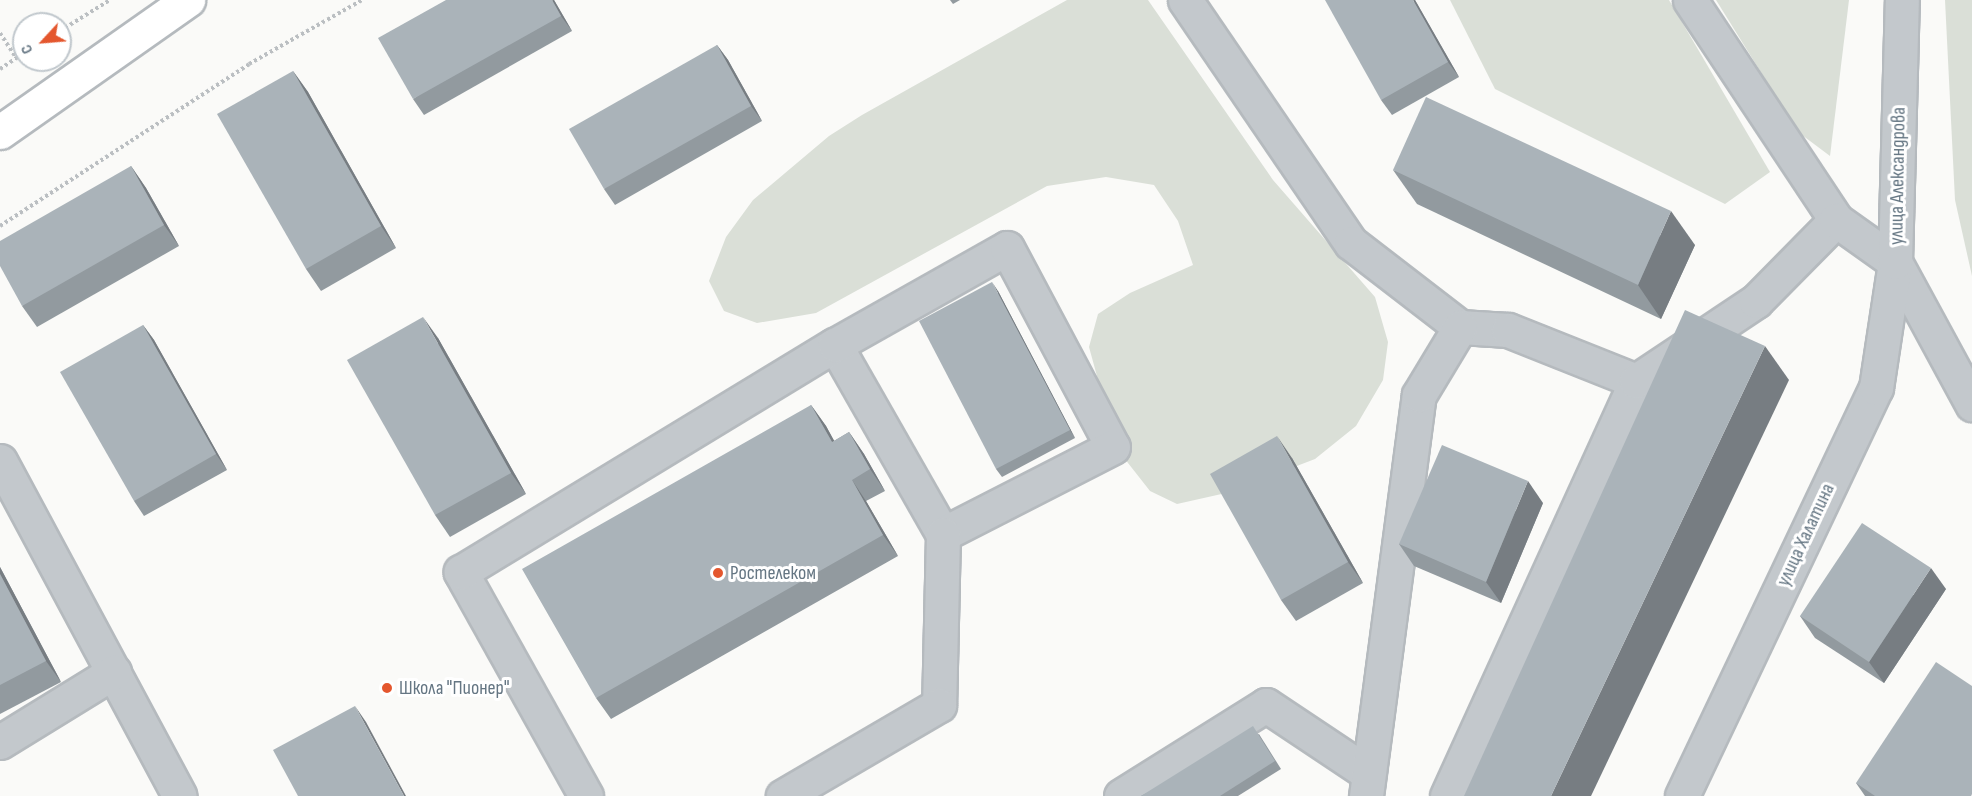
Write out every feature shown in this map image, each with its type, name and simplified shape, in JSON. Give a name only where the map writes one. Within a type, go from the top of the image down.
[{"type":"main road","points":[[0,132],[188,0]]},
{"type":"street","points":[[1185,0],[1351,243],[1460,327],[1508,330],[1636,381]]},
{"type":"street","points":[[1690,0],[1836,220],[1895,262]]},
{"type":"street","name":"улица Александрова","points":[[1902,0],[1895,262],[1972,404]]},
{"type":"street","points":[[1447,796],[1636,381],[1756,301],[1836,220]]},
{"type":"street","points":[[586,796],[461,572],[836,345],[1007,248],[1113,447],[943,534]]},
{"type":"street","name":"улица Халатина","points":[[1682,796],[1876,388],[1895,262]]},
{"type":"street","points":[[1367,784],[1419,395],[1460,327]]},
{"type":"street","points":[[783,796],[939,705],[943,534],[836,345]]},
{"type":"street","points":[[0,461],[180,796]]},
{"type":"street","points":[[0,742],[114,672]]},
{"type":"street","points":[[1121,796],[1266,705],[1367,784]]},
{"type":"path","points":[[72,24],[110,0]]},
{"type":"path","points":[[0,226],[249,64],[362,0]]},
{"type":"path","points":[[0,33],[12,52]]},
{"type":"shaded area","points":[[1067,0],[1148,0],[1273,180],[1375,297],[1388,342],[1383,380],[1356,426],[1315,459],[1226,493],[1177,504],[1150,491],[1117,449],[1089,347],[1098,314],[1130,293],[1193,265],[1178,221],[1154,185],[1106,177],[1047,186],[816,313],[757,323],[724,311],[709,281],[726,237],[753,200],[829,136],[862,115]]},
{"type":"shaded area","points":[[1450,0],[1669,0],[1770,172],[1725,204],[1495,89]]},
{"type":"shaded area","points":[[1716,0],[1849,0],[1830,156],[1798,132]]},
{"type":"shaded area","points":[[1945,0],[1972,0],[1972,276],[1955,200]]},
{"type":"building","points":[[446,0],[552,0],[561,16],[413,99],[378,38]]},
{"type":"building","points":[[1325,0],[1413,0],[1448,62],[1381,100]]},
{"type":"building","points":[[717,45],[751,106],[604,189],[569,129]]},
{"type":"building","points":[[293,71],[381,226],[306,269],[217,114]]},
{"type":"building","points":[[1426,97],[1671,211],[1638,285],[1393,170]]},
{"type":"building","points":[[131,166],[164,225],[22,306],[0,266],[0,241]]},
{"type":"building","points":[[992,282],[1070,430],[996,469],[919,321]]},
{"type":"building","points":[[1685,310],[1765,346],[1551,796],[1464,796]]},
{"type":"building","points":[[423,317],[511,473],[435,515],[347,360]]},
{"type":"building","points":[[143,325],[216,454],[134,501],[60,372]]},
{"type":"building","name":"Ростелеком","points":[[811,405],[832,442],[849,432],[870,469],[852,480],[883,535],[596,698],[522,569]]},
{"type":"building","points":[[1277,436],[1348,562],[1281,600],[1210,474]]},
{"type":"building","points":[[1442,445],[1528,481],[1486,582],[1399,544]]},
{"type":"building","points":[[1862,523],[1931,568],[1869,662],[1800,616]]},
{"type":"building","points":[[0,574],[46,661],[0,685]]},
{"type":"building","points":[[1936,662],[1972,686],[1972,794],[1971,796],[1875,796],[1856,783]]},
{"type":"building","points":[[355,706],[404,796],[298,796],[273,750]]},
{"type":"building","points":[[1253,726],[1275,761],[1220,796],[1141,796]]},
{"type":"place","name":"Ростелеком","points":[[718,573]]},
{"type":"place","name":"Школа \"Пионер\"","points":[[387,688]]}]
